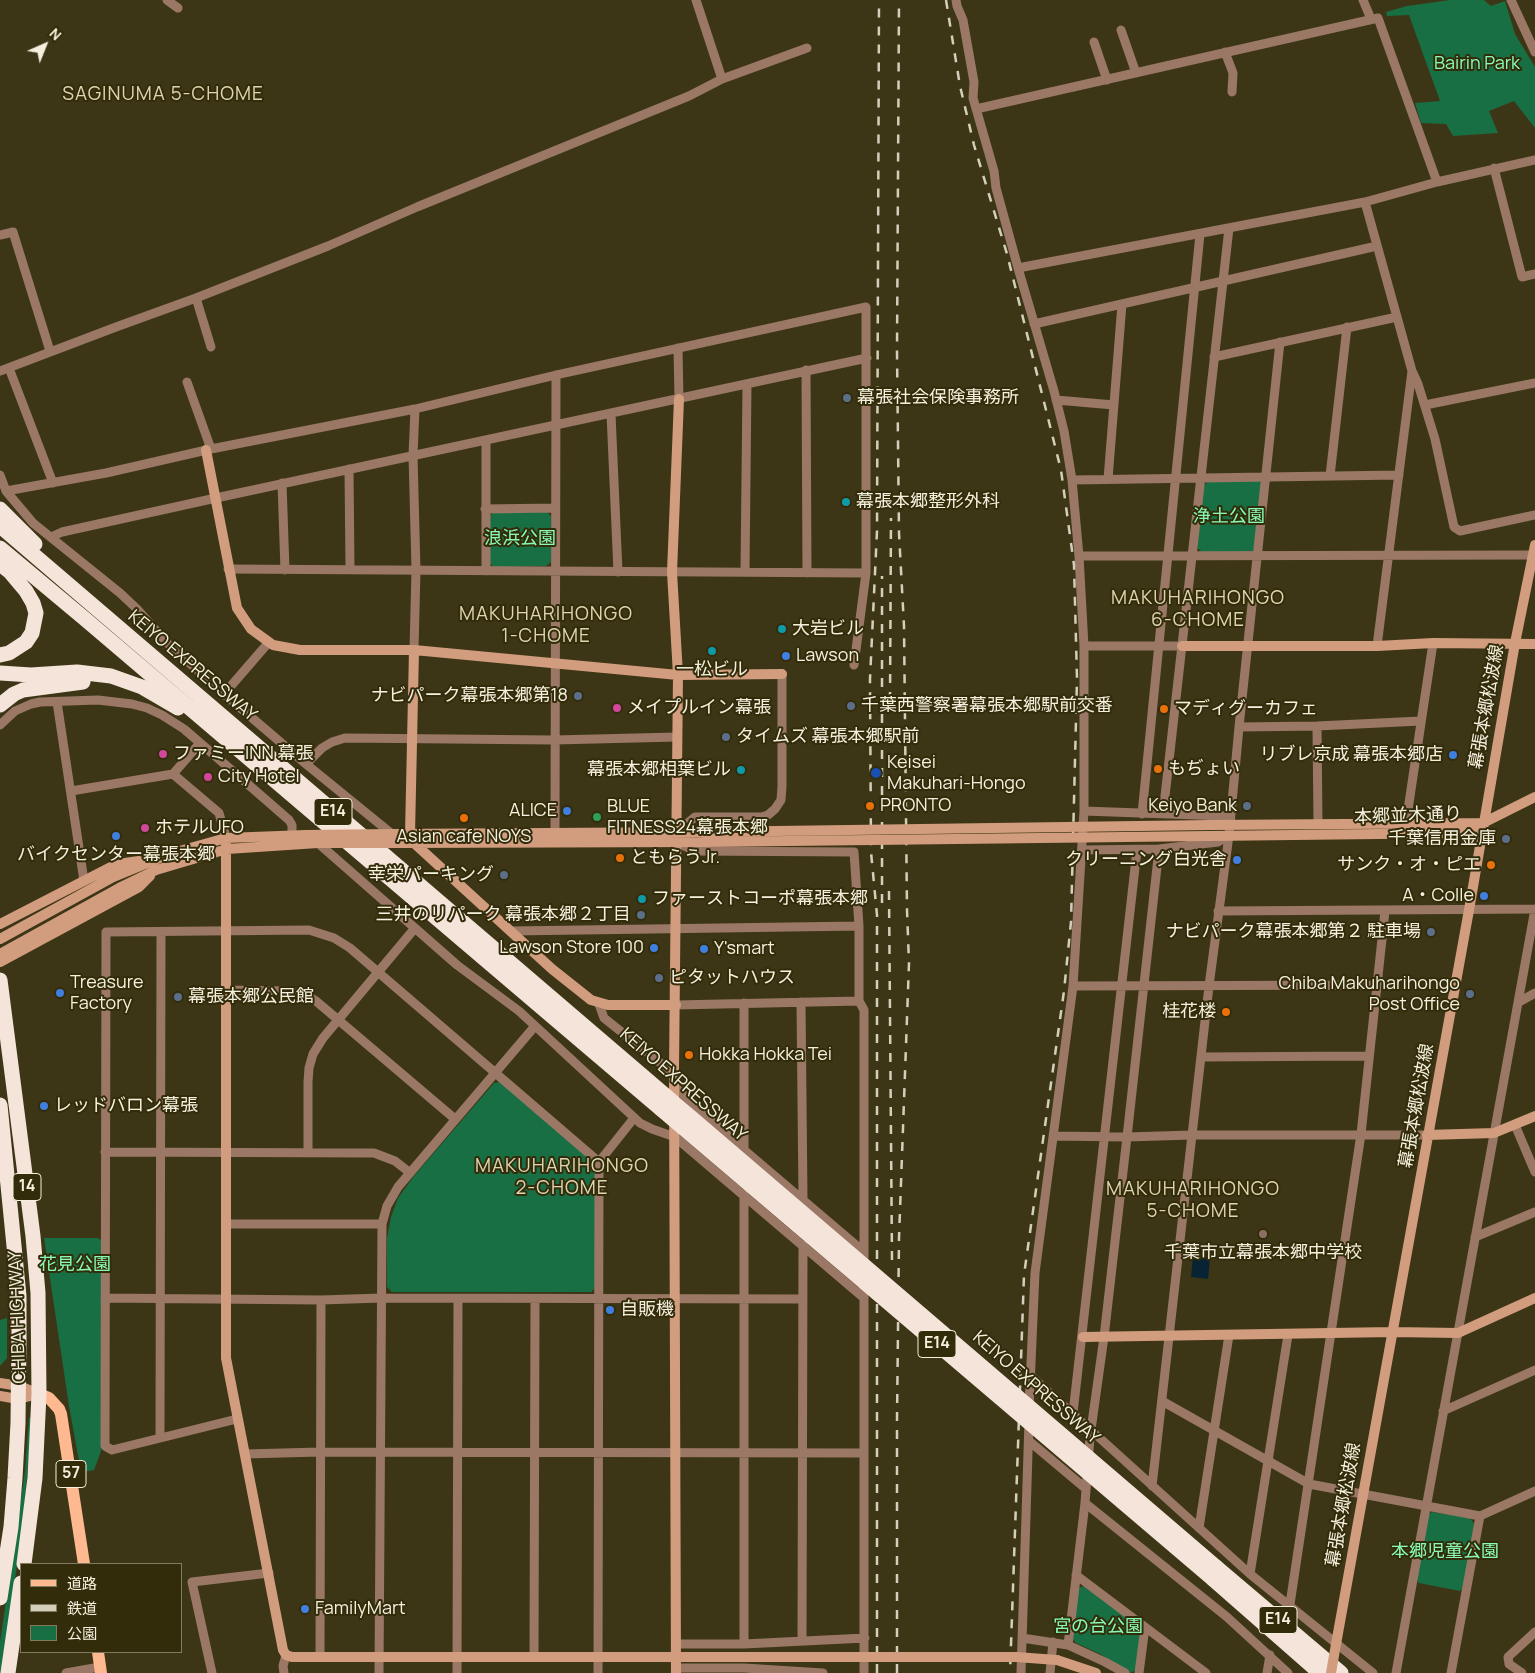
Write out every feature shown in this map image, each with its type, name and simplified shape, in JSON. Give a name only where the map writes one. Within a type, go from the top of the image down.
[{"type":"highway","points":[[0,510],[104,609],[117,627]]},
{"type":"highway","name":"KEIYO EXPRESSWAY","points":[[0,526],[668,1097],[1215,1573],[1320,1673]]},
{"type":"highway","name":"KEIYO EXPRESSWAY","points":[[0,548],[227,740],[668,1097]]},
{"type":"highway","points":[[0,564],[10,572],[26,591],[33,603],[36,614],[32,633],[26,642],[9,653],[0,655]]},
{"type":"highway","points":[[0,674],[16,676],[93,673],[127,680],[153,692],[192,718],[214,736],[227,740]]},
{"type":"highway","points":[[0,705],[14,694],[23,690],[68,683],[112,682],[153,692]]},
{"type":"highway","name":"CHIBA HIGHWAY","points":[[0,980],[37,1272],[40,1394],[35,1478],[24,1563]]},
{"type":"highway","name":"CHIBA HIGHWAY","points":[[0,1105],[19,1296],[18,1393],[11,1521],[0,1598]]},
{"type":"highway","name":"KEIYO EXPRESSWAY","points":[[1215,1573],[1341,1673]]},
{"type":"highway","points":[[8,1673],[20,1590]]},
{"type":"main road","name":"57","points":[[40,1394],[49,1398],[61,1414],[84,1563]]},
{"type":"main road","points":[[98,1653],[101,1670]]},
{"type":"street","points":[[168,0],[178,8]]},
{"type":"street","points":[[696,0],[722,79]]},
{"type":"street","points":[[956,0],[963,20],[974,82],[973,98],[994,171],[996,188],[1064,431],[1072,480],[1079,556],[1084,646],[1084,811],[1082,850],[1073,986],[1035,1274],[1021,1673]]},
{"type":"street","points":[[1363,0],[1371,20]]},
{"type":"street","points":[[1511,0],[1535,52]]},
{"type":"street","points":[[976,109],[1378,18],[1437,182]]},
{"type":"street","points":[[1121,30],[1136,73]]},
{"type":"street","points":[[1094,42],[1107,80]]},
{"type":"street","points":[[53,483],[4,370],[328,246],[417,207],[680,100],[722,79],[807,48]]},
{"type":"street","points":[[1225,52],[1233,74],[1232,92]]},
{"type":"street","points":[[1018,268],[1365,202],[1437,182],[1535,160]]},
{"type":"street","points":[[1494,168],[1522,277],[1535,274]]},
{"type":"street","points":[[1365,202],[1412,371],[1425,404],[1435,439],[1454,527],[1460,531],[1535,515]]},
{"type":"street","points":[[1163,814],[1229,228]]},
{"type":"street","points":[[0,235],[13,232],[50,351]]},
{"type":"street","points":[[1142,814],[1200,234]]},
{"type":"street","points":[[1034,324],[1377,246]]},
{"type":"street","points":[[196,298],[211,347]]},
{"type":"street","points":[[1108,479],[1122,304]]},
{"type":"street","points":[[6,491],[106,473],[208,450],[415,408],[866,307],[866,572],[854,666]]},
{"type":"street","points":[[1214,357],[1397,317]]},
{"type":"street","points":[[1330,476],[1347,327]]},
{"type":"street","points":[[1152,1486],[1209,986],[1230,830],[1239,726],[1280,342]]},
{"type":"street","points":[[678,348],[679,399],[672,572],[678,675],[676,1005],[674,1069],[668,1097],[676,1137],[676,1670],[823,1673]]},
{"type":"street","points":[[51,537],[62,532],[216,498],[867,358]]},
{"type":"street","points":[[806,370],[807,573]]},
{"type":"street","points":[[1378,646],[1412,371]]},
{"type":"street","points":[[555,832],[556,375]]},
{"type":"street","points":[[187,382],[208,450],[228,569],[237,608],[251,629],[269,642],[281,647],[300,650],[414,650],[678,675],[782,674],[782,787],[781,800],[778,805],[768,814],[761,817],[694,817],[677,837]]},
{"type":"street","points":[[1425,404],[1535,383]]},
{"type":"street","points":[[744,571],[747,384]]},
{"type":"street","points":[[1056,400],[1114,404]]},
{"type":"street","points":[[415,408],[413,455],[416,570],[412,839],[552,968],[599,1004],[676,1005],[860,1001]]},
{"type":"street","points":[[611,414],[618,572]]},
{"type":"street","points":[[486,440],[486,571]]},
{"type":"street","points":[[349,469],[350,569]]},
{"type":"street","points":[[0,475],[6,491],[33,523],[120,593],[167,643],[224,694],[392,834]]},
{"type":"street","points":[[1072,480],[1399,475]]},
{"type":"street","points":[[282,484],[285,570]]},
{"type":"street","points":[[485,509],[555,508]]},
{"type":"street","points":[[1079,556],[1388,556],[1534,550]]},
{"type":"street","name":"幕張本郷松波線","points":[[1331,1673],[1469,910],[1515,643],[1534,550]]},
{"type":"street","points":[[228,569],[866,572]]},
{"type":"street","points":[[224,694],[269,642]]},
{"type":"street","points":[[1084,646],[1248,647],[1378,646],[1433,643],[1535,644]]},
{"type":"street","points":[[1406,823],[1433,643]]},
{"type":"street","points":[[0,725],[8,716],[22,707],[31,704],[98,700],[132,704],[147,708],[162,715],[184,730],[289,820],[292,825],[292,836]]},
{"type":"street","points":[[57,702],[84,881]]},
{"type":"street","points":[[1239,726],[1317,726],[1421,721]]},
{"type":"street","points":[[1317,726],[1318,824]]},
{"type":"street","points":[[306,764],[322,748],[332,742],[345,738],[413,737],[554,740],[677,737]]},
{"type":"street","points":[[71,791],[174,774],[200,743]]},
{"type":"street","points":[[174,774],[219,813],[226,843],[226,1358],[283,1650],[286,1655],[292,1657],[1016,1657],[1057,1660],[1096,1673]]},
{"type":"street","points":[[1483,824],[1535,797]]},
{"type":"street","points":[[1084,811],[1224,816],[1230,830]]},
{"type":"street","name":"本郷並木通り","points":[[704,837],[1209,836],[1230,830],[1318,824],[1483,824]]},
{"type":"street","name":"本郷並木通り","points":[[704,837],[1210,825],[1230,830],[1463,833],[1483,824]]},
{"type":"street","points":[[1082,850],[1159,849],[1218,842],[1230,830]]},
{"type":"street","points":[[0,954],[119,888],[156,870],[226,843],[400,844],[412,839],[555,832],[677,837],[694,851],[854,852],[859,926],[860,1001],[864,1010],[864,1673]]},
{"type":"street","points":[[0,924],[118,865],[147,861],[226,843],[306,835],[392,834],[412,839],[704,837]]},
{"type":"street","points":[[318,843],[457,965],[519,1010],[634,1118],[652,1129],[676,1137],[864,1298]]},
{"type":"street","points":[[1068,1645],[1085,1503],[1091,1430],[1104,1337],[1159,849]]},
{"type":"street","points":[[1073,1413],[1137,850]]},
{"type":"street","points":[[0,939],[113,877],[147,861]]},
{"type":"street","points":[[0,962],[139,887],[156,870]]},
{"type":"street","points":[[1218,911],[1535,909],[1396,1673]]},
{"type":"street","points":[[1290,1604],[1360,1134],[1384,911]]},
{"type":"street","points":[[512,931],[676,927],[859,926]]},
{"type":"street","points":[[308,1152],[309,1068],[318,1044],[415,928]]},
{"type":"street","points":[[238,1419],[112,1450],[105,1446],[106,932],[309,930],[342,942],[599,1162]]},
{"type":"street","points":[[160,1438],[161,932]]},
{"type":"street","points":[[1073,986],[1377,985]]},
{"type":"street","points":[[226,990],[288,991],[301,994],[316,1001],[454,1119]]},
{"type":"street","points":[[1519,1002],[1535,993]]},
{"type":"street","points":[[801,1002],[802,1199]]},
{"type":"street","points":[[744,1003],[744,1150]]},
{"type":"street","points":[[599,1004],[604,1018],[668,1069],[674,1069]]},
{"type":"street","points":[[379,1673],[382,1224],[387,1206],[393,1194],[409,1172],[535,1026]]},
{"type":"street","points":[[1201,1057],[1368,1056]]},
{"type":"street","points":[[668,1097],[744,1150],[864,1252]]},
{"type":"street","points":[[1053,1136],[1427,1135],[1494,1133],[1535,1116]]},
{"type":"street","points":[[598,1673],[599,1162],[634,1118]]},
{"type":"street","points":[[1515,1125],[1535,1172]]},
{"type":"street","points":[[105,1152],[374,1153],[395,1161],[409,1172]]},
{"type":"street","points":[[744,1194],[744,1644]]},
{"type":"street","points":[[1475,1237],[1535,1212]]},
{"type":"street","points":[[226,1224],[382,1224]]},
{"type":"street","points":[[802,1641],[803,1245]]},
{"type":"street","points":[[105,1298],[321,1300],[381,1298],[802,1299]]},
{"type":"street","points":[[534,1656],[535,1298]]},
{"type":"street","points":[[1083,1337],[1393,1332],[1458,1333],[1535,1298]]},
{"type":"street","points":[[457,1673],[458,1299]]},
{"type":"street","points":[[320,1657],[321,1300]]},
{"type":"street","points":[[1199,1528],[1229,1335]]},
{"type":"street","points":[[1250,1574],[1288,1335]]},
{"type":"street","points":[[1443,1411],[1535,1370]]},
{"type":"street","points":[[1030,1375],[1250,1574],[1290,1604],[1373,1673]]},
{"type":"street","points":[[0,1384],[18,1393]]},
{"type":"street","points":[[0,1396],[18,1393],[40,1394]]},
{"type":"street","points":[[1162,1401],[1309,1484],[1480,1516],[1535,1491]]},
{"type":"street","points":[[1029,1441],[1086,1488]]},
{"type":"street","points":[[245,1454],[320,1452],[863,1453]]},
{"type":"street","points":[[1085,1503],[1227,1617],[1288,1673]]},
{"type":"street","points":[[1451,1673],[1480,1516]]},
{"type":"street","points":[[212,1673],[192,1582],[269,1573]]},
{"type":"street","points":[[1076,1575],[1206,1673]]},
{"type":"street","points":[[1139,1673],[1145,1627]]},
{"type":"street","points":[[1522,1673],[1509,1664],[1508,1657],[1535,1632]]},
{"type":"street","points":[[676,1644],[744,1644],[865,1638]]},
{"type":"street","points":[[1022,1638],[1068,1645],[1124,1673]]},
{"type":"street","points":[[1050,1673],[1052,1642]]},
{"type":"street","points":[[284,1673],[283,1666],[286,1655]]},
{"type":"street","points":[[1267,1673],[1270,1655]]},
{"type":"street","points":[[66,1673],[101,1670]]},
{"type":"green space","name":"Bairin Park","points":[[1450,0],[1484,0],[1491,6],[1505,1],[1515,34],[1535,67],[1535,128],[1514,101],[1489,111],[1498,133],[1453,136],[1446,124],[1421,123],[1415,103],[1440,101],[1409,15],[1387,16],[1386,12],[1407,6]]},
{"type":"green space","name":"浄土公園","points":[[1258,480],[1262,484],[1255,548],[1251,553],[1202,552],[1196,547],[1203,487],[1208,481]]},
{"type":"green space","name":"浪浜公園","points":[[494,511],[546,511],[551,516],[551,562],[546,566],[494,567],[489,563],[489,518]]},
{"type":"green space","points":[[500,1082],[592,1161],[595,1167],[595,1288],[591,1292],[392,1292],[387,1287],[387,1238],[391,1217],[398,1198],[414,1176],[494,1083]]},
{"type":"green space","name":"花見公園","points":[[44,1238],[98,1238],[101,1240],[101,1451],[94,1470],[81,1472],[69,1406]]},
{"type":"green space","points":[[7,1318],[7,1358],[0,1366],[0,1320]]},
{"type":"green space","points":[[29,1418],[31,1418],[29,1455],[23,1522],[2,1672],[0,1673],[0,1642],[25,1471]]},
{"type":"green space","name":"本郷児童公園","points":[[1432,1512],[1470,1518],[1474,1524],[1464,1587],[1460,1591],[1419,1583],[1416,1579],[1427,1515]]},
{"type":"green space","name":"宮の台公園","points":[[1085,1586],[1137,1626],[1140,1633],[1136,1670],[1130,1673],[1100,1654],[1076,1643],[1072,1638],[1078,1588]]},
{"type":"water","points":[[1194,1245],[1211,1247],[1208,1279],[1191,1277]]},
{"type":"railway","points":[[877,1673],[877,915],[871,852],[870,679],[877,531],[879,0]]},
{"type":"railway","points":[[897,1673],[899,1238],[909,963],[904,626],[899,533],[897,352],[899,0]]},
{"type":"railway","points":[[946,0],[960,86],[974,145],[1007,254],[1061,470],[1074,565],[1077,679],[1071,922],[1064,991],[1024,1275],[1010,1673]]},
{"type":"railway","points":[[890,701],[891,518]]},
{"type":"railway","points":[[882,576],[882,903]]},
{"type":"railway","points":[[889,891],[892,1261]]},
{"type":"place","name":"幕張社会保険事務所","points":[[847,398]]},
{"type":"place","name":"幕張本郷整形外科","points":[[846,502]]},
{"type":"place","name":"大岩ビル","points":[[782,629]]},
{"type":"place","name":"一松ビル","points":[[712,651]]},
{"type":"place","name":"Lawson","points":[[786,656]]},
{"type":"place","name":"ナビパーク幕張本郷第18","points":[[578,696]]},
{"type":"place","name":"千葉西警察署幕張本郷駅前交番","points":[[851,706]]},
{"type":"place","name":"メイプルイン幕張","points":[[617,708]]},
{"type":"place","name":"マディグーカフェ","points":[[1164,709]]},
{"type":"place","name":"タイムズ 幕張本郷駅前","points":[[726,737]]},
{"type":"place","name":"ファミーINN 幕張","points":[[163,754]]},
{"type":"place","name":"リブレ京成 幕張本郷店","points":[[1453,755]]},
{"type":"place","name":"もぢょい","points":[[1158,769]]},
{"type":"place","name":"幕張本郷相葉ビル","points":[[741,770]]},
{"type":"place","name":"Keisei Makuhari-Hongo","points":[[876,773]]},
{"type":"place","name":"City Hotel","points":[[208,777]]},
{"type":"place","name":"PRONTO","points":[[870,806]]},
{"type":"place","name":"Keiyo Bank","points":[[1247,806]]},
{"type":"place","name":"ALICE","points":[[567,811]]},
{"type":"place","name":"BLUE FITNESS24幕張本郷","points":[[597,817]]},
{"type":"place","name":"Asian cafe NOYS","points":[[464,818]]},
{"type":"place","name":"ホテルUFO","points":[[145,828]]},
{"type":"place","name":"バイクセンター幕張本郷","points":[[116,836]]},
{"type":"place","name":"千葉信用金庫","points":[[1506,839]]},
{"type":"place","name":"ともらうJr.","points":[[620,858]]},
{"type":"place","name":"クリーニング白光舎","points":[[1237,860]]},
{"type":"place","name":"サンク・オ・ピエ","points":[[1491,865]]},
{"type":"place","name":"幸栄パーキング","points":[[504,875]]},
{"type":"place","name":"A・Colle","points":[[1484,896]]},
{"type":"place","name":"ファーストコーポ幕張本郷","points":[[642,899]]},
{"type":"place","name":"三井のリパーク 幕張本郷２丁目","points":[[641,915]]},
{"type":"place","name":"ナビパーク幕張本郷第２ 駐車場","points":[[1431,932]]},
{"type":"place","name":"Lawson Store 100","points":[[654,948]]},
{"type":"place","name":"Y'smart","points":[[704,949]]},
{"type":"place","name":"ピタットハウス","points":[[659,978]]},
{"type":"place","name":"Treasure Factory","points":[[60,993]]},
{"type":"place","name":"Chiba Makuharihongo Post Office","points":[[1470,994]]},
{"type":"place","name":"幕張本郷公民館","points":[[178,997]]},
{"type":"place","name":"桂花楼","points":[[1226,1012]]},
{"type":"place","name":"Hokka Hokka Tei","points":[[689,1055]]},
{"type":"place","name":"レッドバロン幕張","points":[[44,1106]]},
{"type":"place","name":"千葉市立幕張本郷中学校","points":[[1263,1234]]},
{"type":"place","name":"自販機","points":[[610,1310]]},
{"type":"place","name":"FamilyMart","points":[[305,1609]]},
{"type":"district","name":"SAGINUMA 5-CHOME","points":[[163,95]]},
{"type":"district","name":"MAKUHARIHONGO 6-CHOME","points":[[1198,610]]},
{"type":"district","name":"MAKUHARIHONGO 1-CHOME","points":[[546,626]]},
{"type":"district","name":"MAKUHARIHONGO 2-CHOME","points":[[562,1178]]},
{"type":"district","name":"MAKUHARIHONGO 5-CHOME","points":[[1193,1201]]}]
